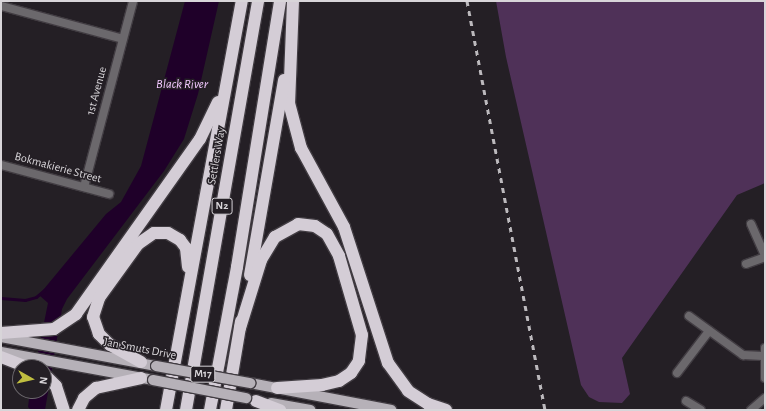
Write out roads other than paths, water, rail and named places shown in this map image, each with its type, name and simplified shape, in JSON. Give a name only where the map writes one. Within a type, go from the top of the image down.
[{"type":"highway","points":[[166,410],[242,1]]},
{"type":"highway","name":"Settlers Way","points":[[186,410],[258,1]]},
{"type":"highway","name":"N2","points":[[210,410],[238,259],[280,1]]},
{"type":"highway","points":[[293,1],[290,42],[289,103],[294,128],[303,155],[346,231],[383,353],[394,374],[408,391],[420,400],[446,410]]},
{"type":"highway","points":[[226,410],[290,42]]},
{"type":"highway","points":[[1,333],[40,332],[65,324],[87,298],[202,135],[228,76]]},
{"type":"highway","points":[[240,328],[261,260],[275,237],[298,224],[315,226],[327,234],[339,256],[362,336],[360,357],[356,367],[339,381],[322,385],[277,388]]},
{"type":"highway","points":[[141,362],[110,345],[99,334],[93,317],[99,298],[138,244],[150,235],[160,232],[174,235],[185,246],[188,286]]},
{"type":"highway","points":[[1,357],[12,359]]},
{"type":"highway","points":[[78,410],[84,398],[96,388],[140,378]]},
{"type":"highway","points":[[52,382],[58,390],[64,410]]},
{"type":"highway","points":[[251,400],[280,410]]},
{"type":"main road","name":"Jan Smuts Drive","points":[[1,337],[392,410]]},
{"type":"main road","name":"M17","points":[[1,352],[20,359]]},
{"type":"main road","name":"M17","points":[[52,363],[61,363],[310,410]]},
{"type":"street","name":"1st Avenue","points":[[84,187],[133,1]]},
{"type":"street","points":[[1,6],[123,39]]},
{"type":"street","name":"Bokmakierie Street","points":[[1,165],[109,194]]},
{"type":"street","points":[[746,264],[765,256],[752,224]]},
{"type":"street","points":[[689,316],[743,355],[764,352],[765,378]]},
{"type":"street","points":[[677,373],[709,331]]},
{"type":"street","points":[[751,410],[765,398]]},
{"type":"street","points":[[686,400],[701,410]]},
{"type":"water","name":"Black River","points":[[185,1],[219,1],[198,94],[184,139],[164,171],[67,299],[62,309],[52,368],[52,359],[37,359],[48,303],[39,295],[106,214],[121,202],[141,166]]},
{"type":"water","name":"Black River","points":[[29,399],[47,399],[45,410],[31,410],[28,407]]},
{"type":"waterway","points":[[1,298],[25,300],[36,297],[44,290]]},
{"type":"railway","points":[[467,1],[545,410]]}]
